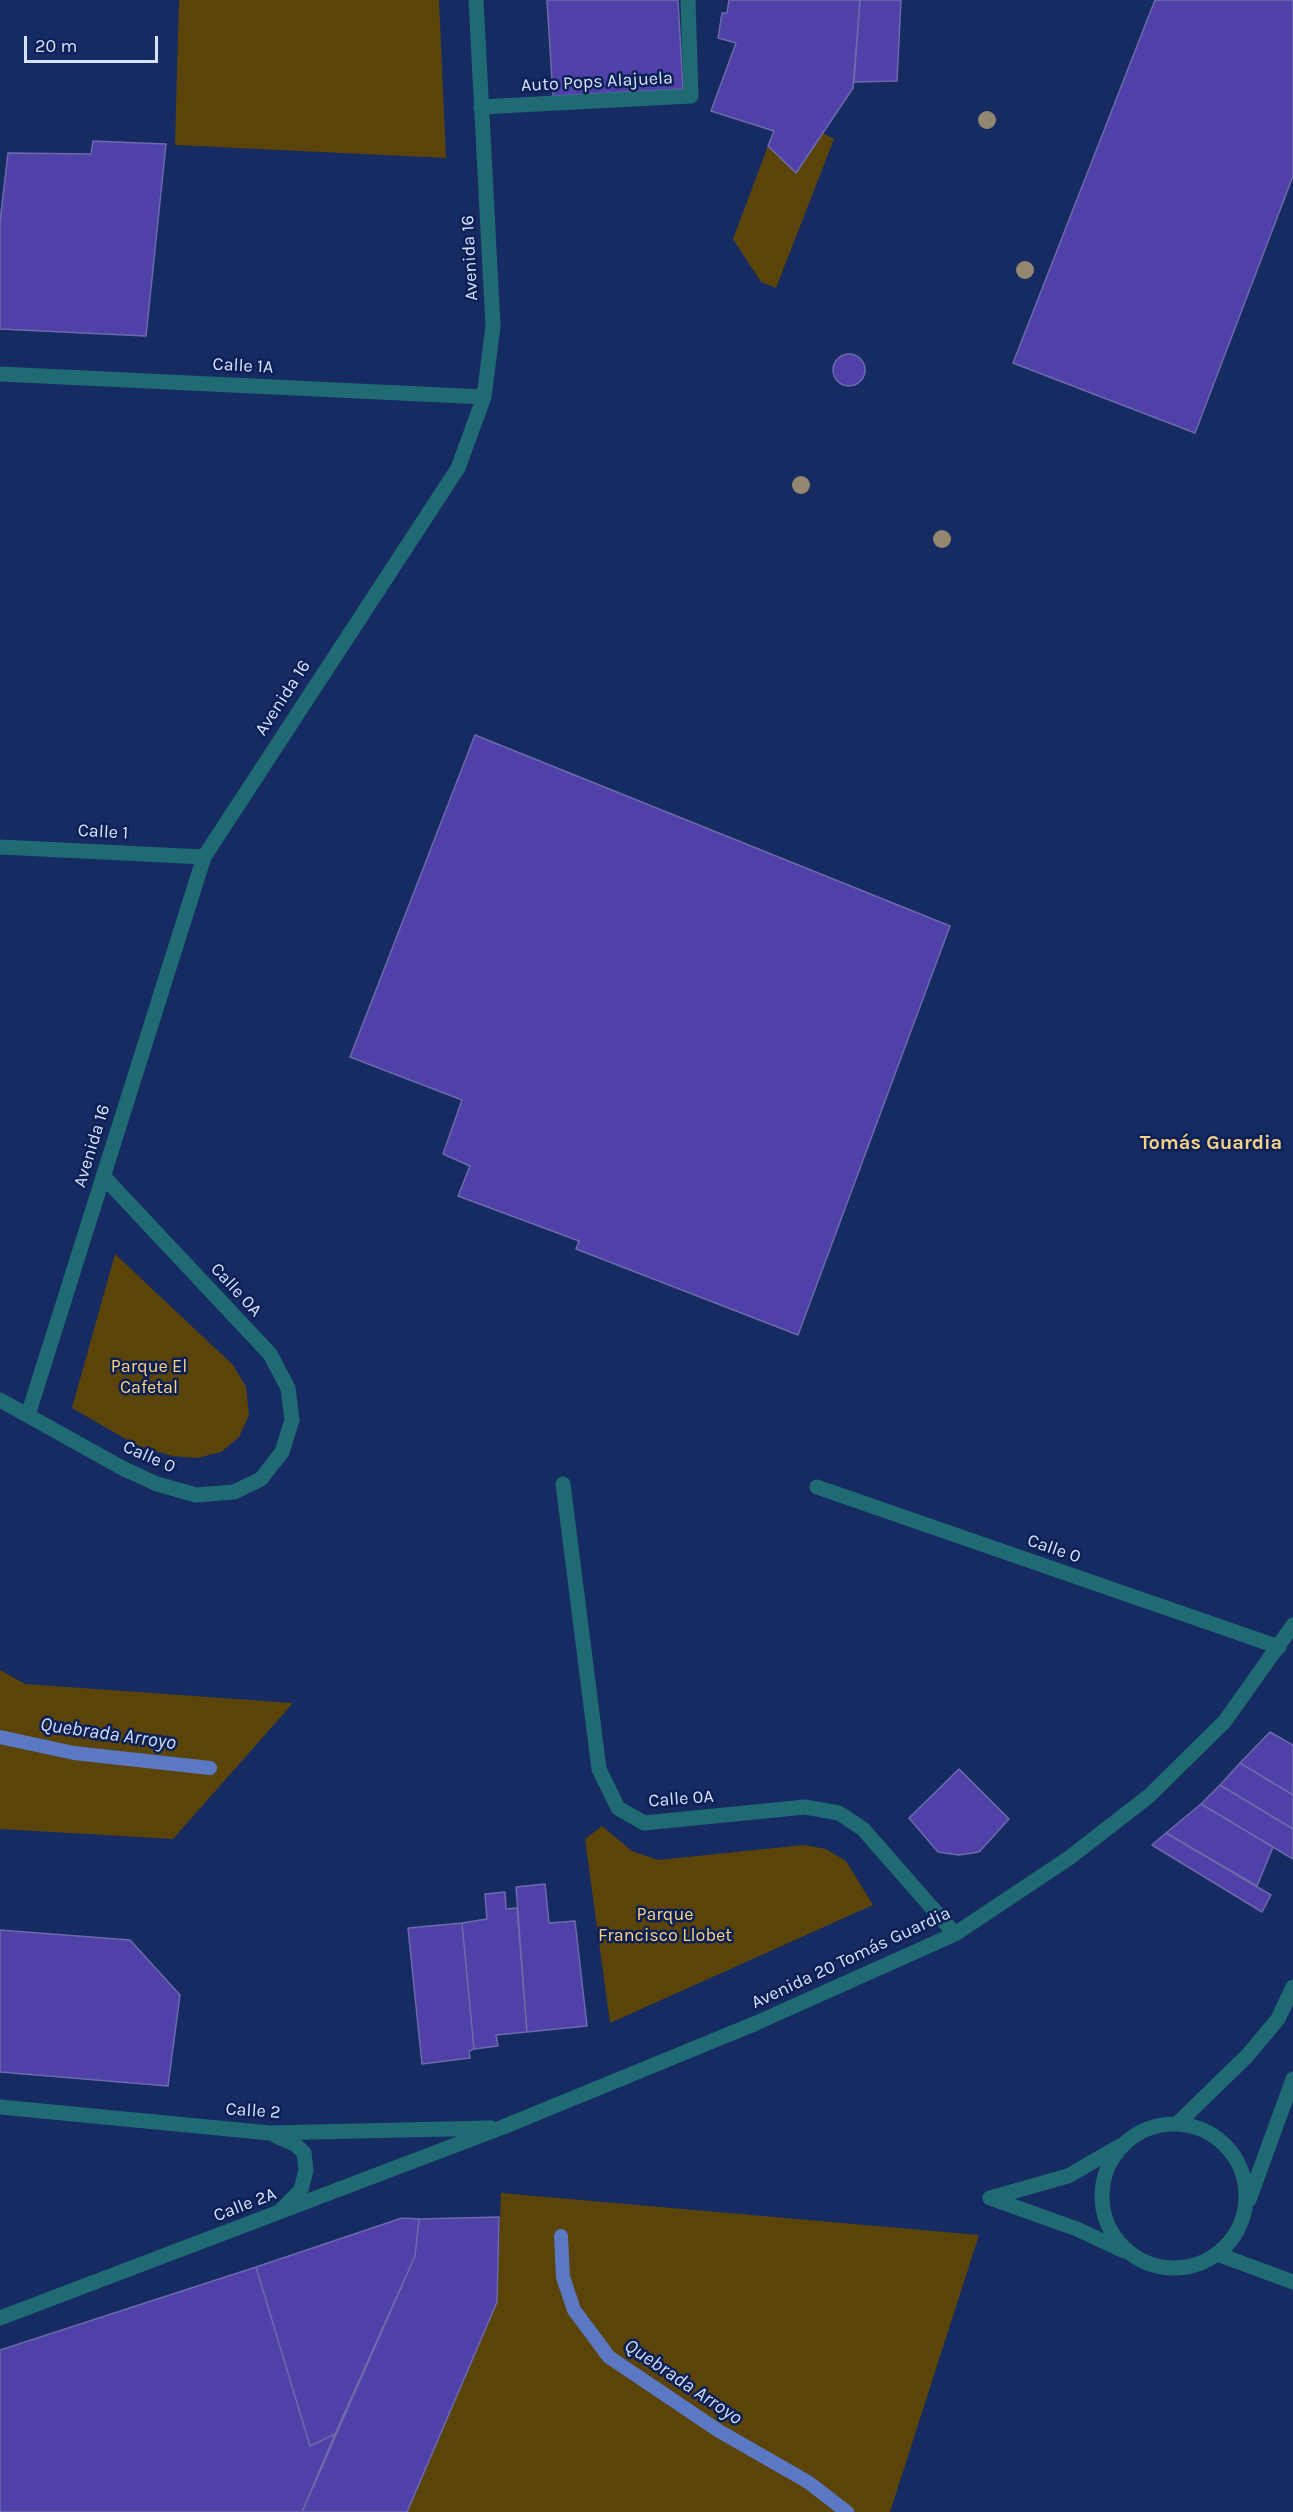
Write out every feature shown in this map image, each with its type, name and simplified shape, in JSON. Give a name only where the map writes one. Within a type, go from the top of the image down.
[{"type":"street","name":"Avenida 16","points":[[28,1415],[204,857],[458,468],[484,397],[493,326],[476,0]]},
{"type":"street","name":"Auto Pops Alajuela","points":[[482,107],[691,96],[688,0]]},
{"type":"street","name":"Calle 1A","points":[[0,374],[484,397]]},
{"type":"street","name":"Calle 1","points":[[0,847],[204,857]]},
{"type":"street","name":"Calle 0A","points":[[103,1176],[270,1354],[288,1388],[292,1420],[282,1452]]},
{"type":"street","name":"Calle 0","points":[[0,1400],[124,1469],[157,1484],[196,1495],[234,1492],[261,1479],[282,1452]]},
{"type":"street","name":"Calle 0A","points":[[563,1484],[599,1769],[618,1808],[644,1823],[805,1807],[839,1813],[863,1829],[955,1934]]},
{"type":"street","name":"Calle 0","points":[[817,1487],[1279,1647]]},
{"type":"street","name":"Avenida 20 Tomás Guardia","points":[[503,2127],[754,2024],[955,1934],[1070,1858],[1149,1796],[1225,1721],[1293,1625]]},
{"type":"street","points":[[1178,2123],[1247,2056],[1278,2019],[1293,1987]]},
{"type":"street","points":[[1242,2220],[1247,2198],[1244,2175],[1234,2155],[1219,2138],[1200,2128],[1178,2123],[1160,2125],[1142,2132],[1068,2176],[990,2198],[1077,2229],[1156,2266],[1177,2269],[1198,2264],[1217,2254],[1233,2239],[1242,2220],[1293,2079]]},
{"type":"street","name":"Calle 2","points":[[0,2106],[270,2133],[503,2127]]},
{"type":"street","name":"Calle 2A","points":[[0,2318],[503,2127]]},
{"type":"street","points":[[270,2133],[295,2144],[304,2153],[306,2170],[301,2190],[277,2214]]},
{"type":"street","points":[[1127,2141],[1113,2159],[1104,2180],[1102,2202],[1107,2224],[1113,2234],[1119,2243],[1136,2258]]},
{"type":"street","points":[[1217,2254],[1293,2282]]},
{"type":"green space","points":[[179,0],[439,0],[446,158],[175,145]]},
{"type":"green space","points":[[823,133],[834,139],[776,288],[761,282],[733,239],[768,146],[796,173]]},
{"type":"green space","name":"Parque El Cafetal","points":[[115,1254],[233,1365],[246,1387],[249,1415],[239,1437],[221,1452],[197,1458],[172,1456],[136,1445],[72,1408]]},
{"type":"green space","points":[[0,1670],[25,1684],[293,1703],[173,1839],[0,1829]]},
{"type":"green space","name":"Parque Francisco Llobet","points":[[602,1826],[632,1851],[658,1860],[804,1845],[826,1849],[846,1861],[873,1905],[610,2023],[585,1839]]},
{"type":"green space","points":[[501,2193],[979,2235],[890,2512],[407,2512],[497,2302]]},
{"type":"building","points":[[547,0],[678,0],[683,89],[553,96]]},
{"type":"building","points":[[729,0],[860,0],[853,88],[796,173],[768,146],[774,131],[711,111],[736,43],[718,38],[722,13],[727,13]]},
{"type":"building","points":[[860,0],[901,0],[897,81],[854,82]]},
{"type":"building","points":[[1155,0],[1293,0],[1293,176],[1195,433],[1013,363]]},
{"type":"building","points":[[93,141],[166,144],[146,336],[0,329],[0,222],[8,153],[91,154]]},
{"type":"building","points":[[849,354],[860,359],[865,370],[860,381],[849,386],[838,381],[833,370],[838,359]]},
{"type":"building","points":[[475,735],[950,926],[798,1335],[576,1249],[579,1241],[458,1196],[470,1166],[443,1154],[462,1100],[350,1057]]},
{"type":"building","points":[[1270,1732],[1293,1745],[1293,1795],[1240,1763]]},
{"type":"building","points":[[1240,1763],[1293,1795],[1293,1829],[1220,1785]]},
{"type":"building","points":[[959,1769],[1009,1819],[979,1852],[959,1855],[938,1852],[909,1818]]},
{"type":"building","points":[[1220,1785],[1293,1829],[1293,1859],[1201,1804]]},
{"type":"building","points":[[1201,1804],[1273,1847],[1257,1886],[1166,1833]]},
{"type":"building","points":[[1166,1833],[1271,1895],[1262,1912],[1152,1845]]},
{"type":"building","points":[[545,1884],[549,1923],[575,1921],[587,2026],[527,2032],[516,1887]]},
{"type":"building","points":[[505,1892],[506,1909],[517,1908],[527,2032],[496,2035],[498,2046],[474,2049],[462,1923],[487,1919],[485,1894]]},
{"type":"building","points":[[462,1923],[474,2049],[469,2051],[470,2058],[422,2064],[408,1928]]},
{"type":"building","points":[[0,1930],[130,1940],[180,1995],[168,2086],[0,2072]]},
{"type":"building","points":[[499,2217],[497,2302],[407,2512],[302,2512],[415,2256],[419,2219]]},
{"type":"building","points":[[402,2218],[419,2219],[415,2256],[335,2434],[310,2446],[256,2267]]},
{"type":"building","points":[[256,2267],[310,2446],[335,2434],[302,2512],[0,2512],[0,2350]]},
{"type":"waterway","name":"Quebrada Arroyo","points":[[0,1737],[74,1753],[210,1768]]},
{"type":"waterway","name":"Quebrada Arroyo","points":[[561,2236],[563,2277],[574,2310],[609,2357],[719,2431],[808,2482],[847,2512]]},
{"type":"district","name":"Tomás Guardia","points":[[1211,1143]]}]
